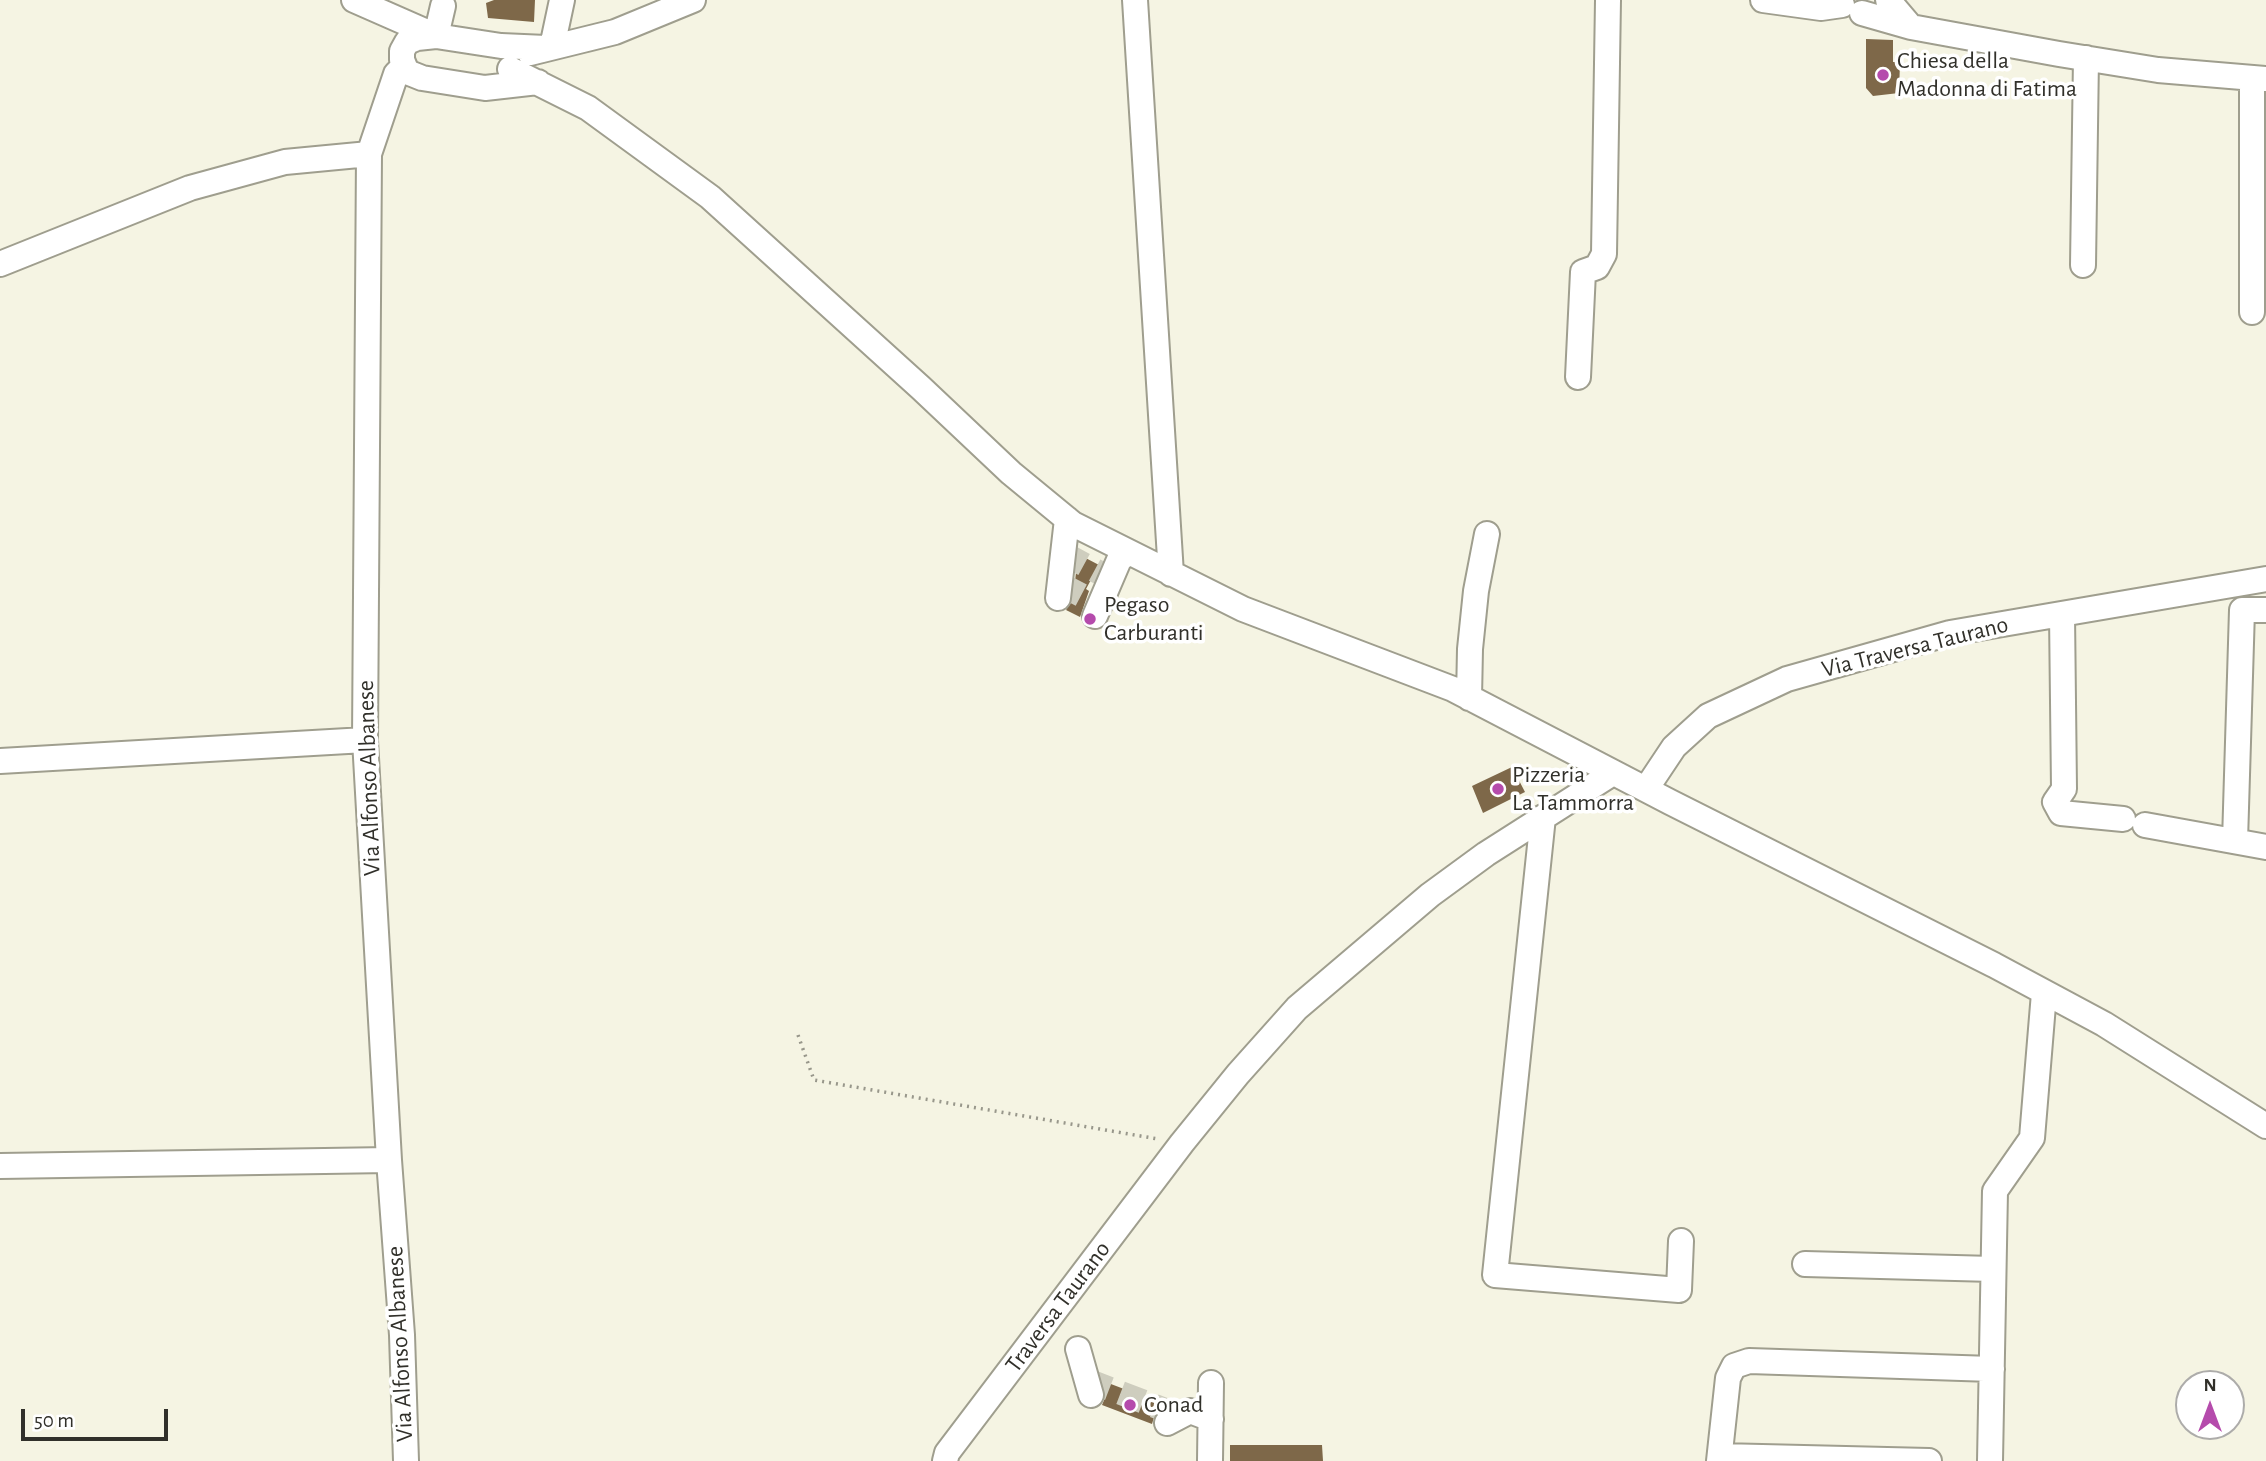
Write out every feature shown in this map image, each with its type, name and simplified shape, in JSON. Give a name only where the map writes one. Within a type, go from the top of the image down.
[{"type":"street","points":[[543,84],[542,67],[562,0]]},
{"type":"street","points":[[360,3],[383,19],[409,65],[485,88],[504,65],[549,48],[615,32],[693,0]]},
{"type":"street","points":[[1135,0],[1171,574]]},
{"type":"street","points":[[1578,377],[1583,272],[1597,267],[1604,254],[1608,0]]},
{"type":"street","points":[[1763,0],[1821,8],[1856,5],[1910,27],[2158,70],[2259,78],[2252,312]]},
{"type":"street","points":[[1888,0],[1910,27]]},
{"type":"street","points":[[360,3],[504,65],[588,107],[710,197],[1011,473],[1067,519],[1243,609],[1453,689],[1550,748],[1646,789],[1994,965],[2104,1024],[2266,1126]]},
{"type":"street","points":[[436,36],[443,6]]},
{"type":"street","points":[[409,65],[407,42],[436,36]]},
{"type":"street","points":[[2083,265],[2086,58]]},
{"type":"street","name":"Via Alfonso Albanese","points":[[406,1461],[402,1335],[389,1160],[365,740],[369,153],[396,74],[409,65]]},
{"type":"street","points":[[0,264],[190,188],[285,162],[369,153]]},
{"type":"street","points":[[1058,598],[1067,519]]},
{"type":"street","points":[[1469,698],[1470,649],[1476,592],[1487,534]]},
{"type":"street","points":[[1095,616],[1119,560],[1128,552]]},
{"type":"street","name":"Via Traversa Taurano","points":[[1646,789],[1674,747],[1707,716],[1787,679],[1950,633],[2266,579]]},
{"type":"street","points":[[2235,841],[2242,610],[2266,610]]},
{"type":"street","points":[[2062,614],[2064,789],[2055,802],[2061,813],[2134,822],[2266,847]]},
{"type":"street","points":[[0,761],[365,740]]},
{"type":"street","name":"Traversa Taurano","points":[[946,1461],[947,1453],[1178,1149],[1238,1074],[1297,1008],[1430,895],[1486,854],[1613,773]]},
{"type":"street","points":[[1543,817],[1495,1275],[1679,1290],[1682,1241]]},
{"type":"street","points":[[1990,1461],[1995,1191],[2032,1138],[2044,993]]},
{"type":"street","points":[[0,1166],[389,1160]]},
{"type":"street","points":[[1805,1264],[1993,1269]]},
{"type":"street","points":[[1078,1349],[1091,1395]]},
{"type":"street","points":[[1928,1461],[1719,1459],[1728,1378],[1734,1366],[1749,1361],[1992,1369]]},
{"type":"street","points":[[1210,1461],[1211,1383]]},
{"type":"street","points":[[1167,1423],[1190,1411],[1210,1419]]},
{"type":"path","points":[[798,1035],[814,1080],[1178,1149]]},
{"type":"building","points":[[494,0],[535,0],[534,22],[488,18],[486,3]]},
{"type":"building","name":"Chiesa della Madonna di Fatima","points":[[1866,39],[1893,40],[1893,62],[1900,62],[1899,93],[1873,96],[1866,88]]},
{"type":"building","points":[[1078,554],[1099,565],[1086,589],[1089,591],[1080,617],[1066,610],[1073,600]]},
{"type":"building","name":"Pizzeria La Tammorra","points":[[1512,767],[1525,792],[1483,813],[1472,786]]},
{"type":"building","points":[[1103,1381],[1166,1405],[1155,1414],[1152,1424],[1102,1405],[1105,1398]]},
{"type":"building","points":[[1230,1445],[1322,1445],[1323,1461],[1230,1461]]},
{"type":"tunnel","points":[[1063,553],[1111,579]]},
{"type":"tunnel","points":[[1060,584],[1100,605]]},
{"type":"tunnel","points":[[1087,1380],[1181,1416]]},
{"type":"place","name":"Chiesa della Madonna di Fatima","points":[[1883,75]]},
{"type":"place","name":"Pegaso Carburanti","points":[[1090,619]]},
{"type":"place","name":"Pizzeria La Tammorra","points":[[1498,789]]},
{"type":"place","name":"Conad","points":[[1130,1405]]}]
